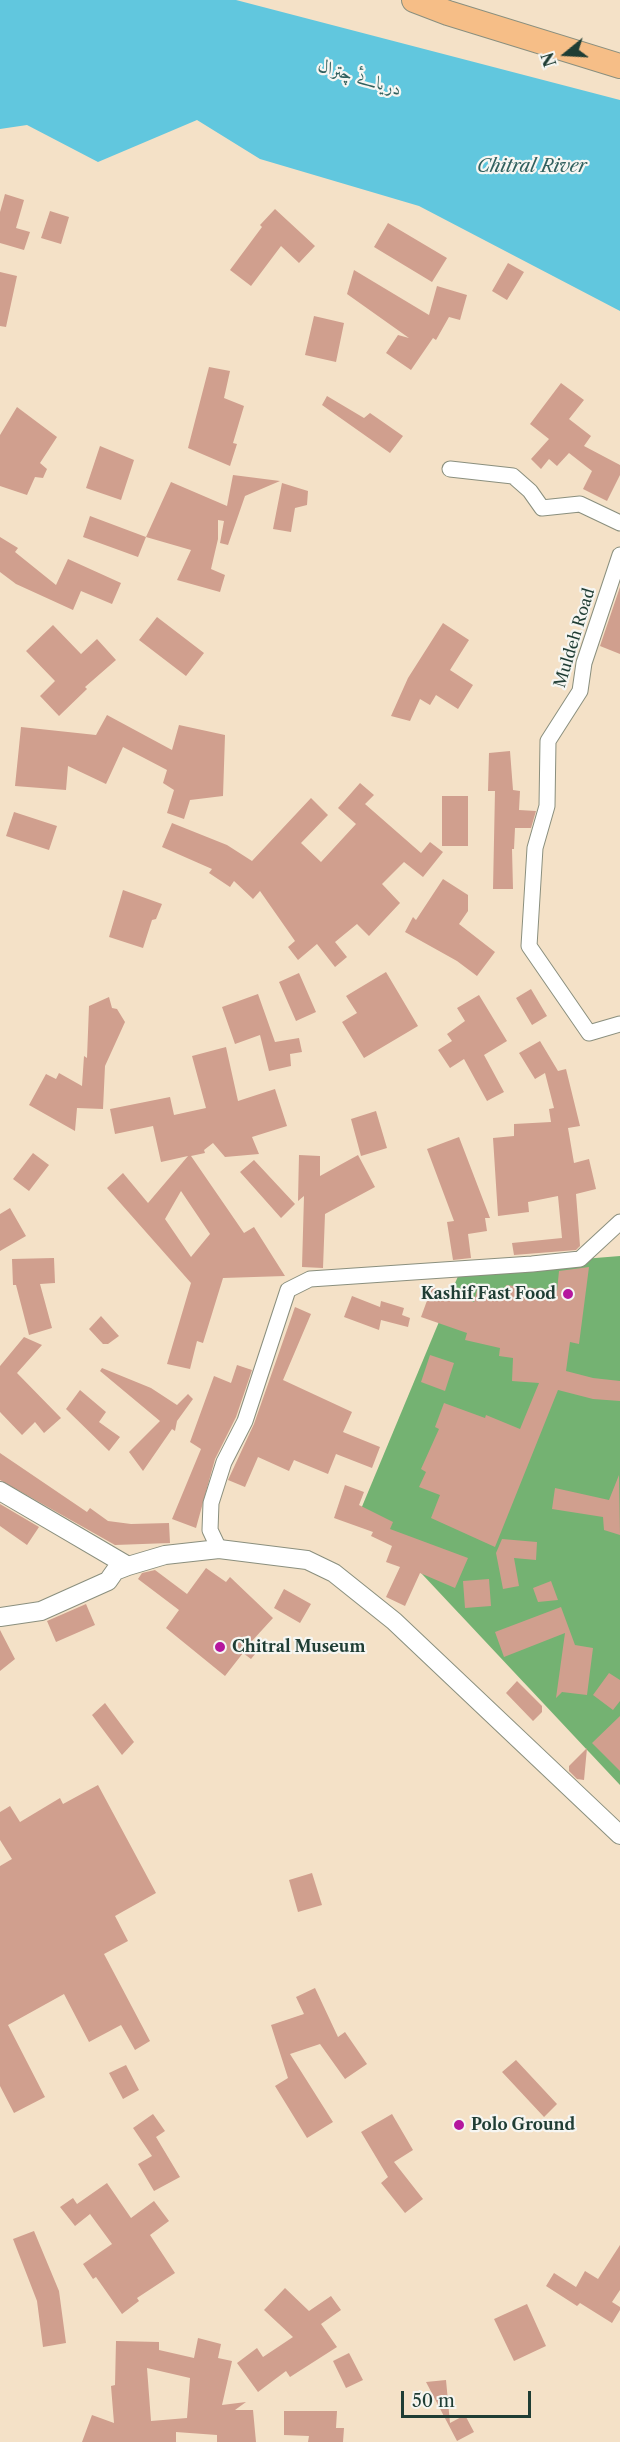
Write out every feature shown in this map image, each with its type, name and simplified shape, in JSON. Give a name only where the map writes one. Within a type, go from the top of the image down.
[{"type":"highway","points":[[414,0],[448,13],[620,66]]},
{"type":"street","points":[[450,469],[513,476],[530,491],[542,508],[580,504],[620,523]]},
{"type":"street","name":"Muldeh Road","points":[[620,555],[584,663],[580,692],[548,741],[548,806],[535,848],[529,946],[589,1033],[620,1024]]},
{"type":"street","points":[[219,1549],[210,1530],[211,1503],[224,1462],[245,1421],[288,1290],[310,1279],[532,1264],[580,1258],[620,1222]]},
{"type":"street","points":[[0,1491],[128,1566]]},
{"type":"street","points":[[0,1617],[41,1611],[108,1581],[115,1571],[165,1555],[219,1549],[307,1560],[334,1573],[394,1621],[620,1835]]},
{"type":"green space","points":[[620,1256],[620,1785],[361,1509],[461,1269]]},
{"type":"water","name":"Chitral River","points":[[0,0],[236,0],[620,100],[620,311],[419,206],[260,159],[197,120],[98,162],[27,125],[0,129]]},
{"type":"building","points":[[5,194],[24,200],[16,228],[30,232],[24,250],[0,243],[0,212]]},
{"type":"building","points":[[275,209],[315,246],[299,263],[281,246],[251,286],[230,270],[262,227],[260,225]]},
{"type":"building","points":[[50,211],[69,217],[61,244],[41,238]]},
{"type":"building","points":[[388,223],[447,258],[432,282],[374,247]]},
{"type":"building","points":[[508,263],[524,272],[507,300],[492,291]]},
{"type":"building","points":[[354,270],[429,315],[437,286],[467,295],[460,320],[449,317],[436,340],[433,338],[411,370],[386,353],[398,335],[409,338],[347,294]]},
{"type":"building","points":[[0,272],[17,276],[6,327],[0,326]]},
{"type":"building","points":[[314,316],[344,323],[336,362],[305,355]]},
{"type":"building","points":[[209,367],[230,371],[224,398],[244,406],[233,443],[237,444],[230,466],[188,448]]},
{"type":"building","points":[[561,383],[584,400],[569,419],[591,436],[584,446],[620,465],[620,475],[607,501],[583,489],[592,471],[569,453],[557,466],[549,459],[541,469],[531,459],[549,439],[530,424]]},
{"type":"building","points":[[327,396],[364,418],[370,413],[403,436],[390,453],[322,405]]},
{"type":"building","points":[[17,407],[57,437],[40,463],[47,469],[43,478],[35,477],[27,495],[0,486],[0,435]]},
{"type":"building","points":[[100,446],[134,460],[121,500],[86,488]]},
{"type":"building","points":[[233,475],[280,481],[245,496],[228,545],[220,543],[224,521],[218,520],[218,539],[211,569],[225,575],[220,592],[177,580],[191,550],[146,537],[171,482],[227,506]]},
{"type":"building","points":[[282,483],[308,491],[307,505],[295,508],[291,532],[273,529]]},
{"type":"building","points":[[90,516],[146,537],[138,557],[83,537]]},
{"type":"building","points":[[0,537],[18,548],[15,552],[56,585],[68,559],[121,583],[112,604],[81,591],[73,610],[16,584],[0,572]]},
{"type":"building","points":[[620,587],[620,654],[600,646]]},
{"type":"building","points":[[157,617],[204,653],[186,676],[139,640]]},
{"type":"building","points":[[443,623],[469,640],[450,670],[473,685],[458,709],[436,695],[430,705],[420,699],[410,721],[391,716],[408,678]]},
{"type":"building","points":[[53,625],[81,654],[97,639],[116,660],[85,687],[87,689],[59,716],[40,696],[55,681],[26,651]]},
{"type":"building","points":[[107,715],[172,750],[179,725],[225,735],[223,796],[190,800],[184,819],[167,813],[174,790],[163,783],[167,770],[123,747],[106,784],[68,766],[66,790],[15,786],[21,727],[96,735]]},
{"type":"building","points":[[510,751],[513,790],[520,791],[519,810],[536,811],[531,828],[515,828],[514,849],[512,849],[513,889],[493,889],[495,791],[488,791],[489,753]]},
{"type":"building","points":[[360,783],[374,795],[365,804],[421,853],[430,842],[443,852],[423,877],[404,862],[382,884],[400,903],[369,936],[357,924],[335,942],[347,957],[335,967],[317,944],[298,960],[288,947],[295,941],[260,891],[253,899],[234,881],[230,887],[209,873],[212,869],[162,847],[172,823],[227,845],[252,861],[311,798],[328,815],[301,843],[321,862],[356,824],[338,808]]},
{"type":"building","points":[[442,796],[468,796],[468,846],[442,846]]},
{"type":"building","points":[[14,812],[57,826],[49,850],[6,836]]},
{"type":"building","points":[[443,879],[468,895],[468,911],[459,924],[495,952],[477,976],[457,961],[405,932],[413,917],[416,920]]},
{"type":"building","points":[[123,890],[162,904],[156,919],[152,920],[143,948],[109,937]]},
{"type":"building","points":[[386,972],[418,1026],[364,1058],[342,1022],[357,1013],[346,996]]},
{"type":"building","points":[[299,973],[316,1012],[296,1021],[279,982]]},
{"type":"building","points":[[531,989],[547,1016],[532,1025],[516,998]]},
{"type":"building","points":[[258,994],[275,1042],[299,1038],[302,1052],[290,1054],[291,1066],[269,1071],[260,1035],[235,1044],[222,1007]]},
{"type":"building","points":[[479,995],[507,1041],[484,1055],[504,1092],[487,1101],[464,1059],[450,1068],[438,1050],[452,1041],[447,1034],[465,1021],[457,1008]]},
{"type":"building","points":[[109,997],[112,1008],[117,1009],[125,1022],[105,1066],[103,1109],[77,1108],[75,1131],[29,1105],[46,1074],[56,1079],[59,1073],[82,1086],[84,1056],[87,1058],[89,1006]]},
{"type":"building","points":[[540,1041],[558,1071],[566,1069],[580,1126],[568,1128],[574,1163],[589,1159],[596,1189],[576,1194],[580,1246],[576,1250],[514,1255],[512,1243],[562,1238],[558,1196],[528,1202],[529,1212],[498,1216],[493,1138],[514,1136],[514,1124],[551,1122],[549,1109],[554,1108],[545,1073],[535,1079],[519,1053]]},
{"type":"building","points":[[226,1047],[238,1101],[275,1089],[287,1126],[252,1137],[259,1154],[225,1157],[213,1143],[204,1150],[205,1153],[191,1156],[244,1233],[254,1227],[285,1276],[223,1278],[203,1343],[197,1341],[190,1369],[167,1364],[191,1283],[107,1188],[123,1173],[148,1203],[188,1156],[161,1162],[153,1126],[115,1134],[110,1109],[170,1097],[174,1115],[206,1108],[192,1056]],"holes":[[[181,1191],[210,1234],[191,1257],[165,1219]]]},
{"type":"building","points":[[376,1111],[387,1148],[361,1156],[351,1119]]},
{"type":"building","points":[[459,1137],[490,1218],[485,1218],[487,1231],[468,1234],[471,1258],[453,1260],[447,1222],[454,1221],[427,1149]]},
{"type":"building","points":[[33,1153],[49,1165],[29,1191],[13,1179]]},
{"type":"building","points":[[299,1155],[320,1156],[320,1176],[358,1155],[375,1187],[325,1214],[323,1268],[302,1267],[304,1196],[298,1201]]},
{"type":"building","points":[[254,1160],[295,1204],[281,1218],[240,1172]]},
{"type":"building","points":[[10,1208],[26,1236],[0,1251],[0,1214]]},
{"type":"building","points":[[54,1258],[55,1283],[40,1284],[52,1328],[29,1335],[16,1285],[13,1285],[12,1259]]},
{"type":"building","points":[[589,1267],[579,1344],[570,1342],[566,1371],[593,1378],[620,1381],[620,1401],[593,1399],[558,1390],[495,1547],[431,1518],[440,1495],[419,1487],[426,1472],[421,1469],[439,1429],[435,1427],[444,1403],[485,1418],[486,1415],[520,1429],[539,1383],[512,1381],[513,1358],[499,1356],[500,1348],[465,1340],[467,1333],[421,1317],[432,1287],[474,1302],[477,1290],[505,1297],[506,1285],[557,1291],[559,1271]]},
{"type":"building","points":[[352,1296],[380,1307],[381,1301],[404,1308],[402,1315],[410,1318],[408,1327],[381,1320],[379,1330],[344,1317]]},
{"type":"building","points":[[295,1307],[311,1314],[283,1380],[352,1412],[343,1432],[380,1447],[372,1468],[336,1454],[328,1474],[294,1460],[289,1471],[258,1457],[245,1487],[228,1480],[254,1424]]},
{"type":"building","points":[[101,1316],[119,1336],[108,1344],[103,1344],[89,1329]]},
{"type":"building","points":[[24,1337],[42,1345],[17,1373],[61,1418],[44,1433],[35,1422],[22,1435],[0,1412],[0,1366]]},
{"type":"building","points":[[430,1355],[454,1363],[445,1391],[421,1382]]},
{"type":"building","points":[[237,1365],[252,1370],[236,1417],[215,1459],[196,1528],[172,1519],[201,1449],[190,1442],[214,1376],[231,1383]]},
{"type":"building","points":[[102,1368],[151,1388],[177,1405],[188,1394],[193,1399],[177,1421],[175,1431],[172,1429],[143,1471],[129,1452],[160,1421],[100,1371]]},
{"type":"building","points":[[80,1390],[106,1412],[99,1422],[120,1437],[109,1451],[66,1409]]},
{"type":"building","points":[[0,1453],[87,1512],[90,1508],[108,1521],[131,1524],[169,1523],[170,1543],[115,1545],[0,1480]]},
{"type":"building","points":[[619,1475],[620,1535],[604,1530],[603,1517],[552,1509],[555,1488],[609,1500]]},
{"type":"building","points":[[345,1485],[364,1492],[359,1505],[393,1522],[390,1529],[468,1558],[455,1588],[420,1573],[405,1606],[386,1597],[400,1567],[386,1562],[392,1546],[371,1536],[373,1532],[334,1518]]},
{"type":"building","points":[[0,1504],[39,1527],[27,1545],[0,1526]]},
{"type":"building","points":[[502,1539],[537,1542],[536,1560],[514,1558],[519,1586],[503,1589],[496,1553]]},
{"type":"building","points":[[206,1568],[226,1582],[230,1577],[273,1618],[252,1641],[260,1648],[251,1659],[243,1653],[225,1676],[166,1628],[179,1610],[138,1579],[142,1573],[155,1570],[187,1594]]},
{"type":"building","points":[[489,1579],[491,1606],[465,1608],[463,1581]]},
{"type":"building","points":[[551,1581],[558,1600],[538,1602],[533,1588]]},
{"type":"building","points":[[284,1589],[311,1604],[300,1623],[274,1608]]},
{"type":"building","points":[[86,1604],[95,1625],[56,1642],[47,1621]]},
{"type":"building","points":[[561,1607],[575,1645],[593,1648],[587,1695],[562,1692],[556,1698],[565,1633],[504,1657],[495,1632]]},
{"type":"building","points":[[0,1630],[15,1659],[0,1671]]},
{"type":"building","points":[[609,1673],[620,1680],[620,1701],[613,1710],[593,1695]]},
{"type":"building","points":[[517,1681],[542,1706],[542,1712],[533,1721],[506,1693]]},
{"type":"building","points":[[105,1703],[134,1742],[122,1755],[92,1715]]},
{"type":"building","points":[[620,1716],[620,1771],[592,1743]]},
{"type":"building","points":[[587,1748],[584,1780],[577,1779],[569,1771],[569,1766]]},
{"type":"building","points":[[98,1785],[156,1893],[115,1916],[128,1941],[104,1954],[150,2041],[135,2050],[121,2025],[89,2042],[64,1994],[8,2025],[45,2097],[14,2113],[0,2086],[0,1866],[12,1859],[0,1840],[0,1812],[10,1806],[20,1822],[60,1798],[63,1804]]},
{"type":"building","points":[[312,1873],[322,1905],[298,1912],[289,1880]]},
{"type":"building","points":[[315,1988],[338,2037],[345,2032],[367,2064],[345,2079],[320,2044],[290,2054],[333,2122],[307,2138],[275,2086],[288,2078],[271,2025],[304,2014],[296,1997]]},
{"type":"building","points":[[516,2060],[557,2104],[544,2117],[502,2072]]},
{"type":"building","points":[[126,2065],[139,2090],[123,2099],[109,2073]]},
{"type":"building","points":[[153,2114],[165,2131],[156,2137],[180,2177],[154,2191],[138,2164],[152,2156],[133,2128]]},
{"type":"building","points":[[392,2114],[413,2150],[394,2162],[423,2199],[405,2213],[381,2183],[388,2177],[361,2132]]},
{"type":"building","points":[[107,2183],[131,2218],[154,2201],[169,2221],[150,2235],[175,2273],[137,2298],[139,2301],[122,2314],[96,2277],[93,2279],[83,2264],[112,2244],[90,2214],[75,2226],[60,2207],[73,2198],[77,2204]]},
{"type":"building","points":[[34,2231],[59,2291],[66,2343],[43,2347],[37,2301],[13,2239]]},
{"type":"building","points":[[620,2245],[620,2290],[612,2302],[620,2307],[620,2310],[612,2323],[580,2303],[577,2306],[546,2286],[554,2273],[576,2287],[585,2271],[598,2279]]},
{"type":"building","points":[[285,2288],[309,2311],[331,2296],[341,2310],[321,2324],[337,2347],[290,2377],[286,2371],[258,2392],[237,2363],[257,2348],[263,2357],[293,2337],[264,2310]]},
{"type":"building","points":[[527,2304],[546,2346],[514,2361],[494,2319]]},
{"type":"building","points":[[198,2338],[221,2344],[218,2358],[232,2361],[222,2405],[246,2402],[235,2410],[253,2410],[256,2442],[217,2442],[217,2435],[176,2432],[176,2442],[82,2442],[92,2415],[114,2423],[111,2386],[115,2385],[116,2341],[159,2342],[159,2350],[194,2358]],"holes":[[[147,2368],[190,2378],[187,2418],[151,2421]]]},
{"type":"building","points":[[349,2353],[363,2380],[346,2388],[333,2361]]},
{"type":"building","points":[[446,2380],[450,2423],[465,2415],[474,2432],[457,2441],[426,2382]]},
{"type":"building","points":[[284,2411],[337,2411],[336,2428],[344,2428],[343,2442],[308,2442],[309,2436],[284,2435]]},
{"type":"place","name":"Kashif Fast Food","points":[[568,1294]]},
{"type":"place","name":"Chitral Museum","points":[[220,1647]]},
{"type":"place","name":"Polo Ground","points":[[459,2125]]},
{"type":"water label","name":"دریائے چترال","points":[[360,78]]}]
